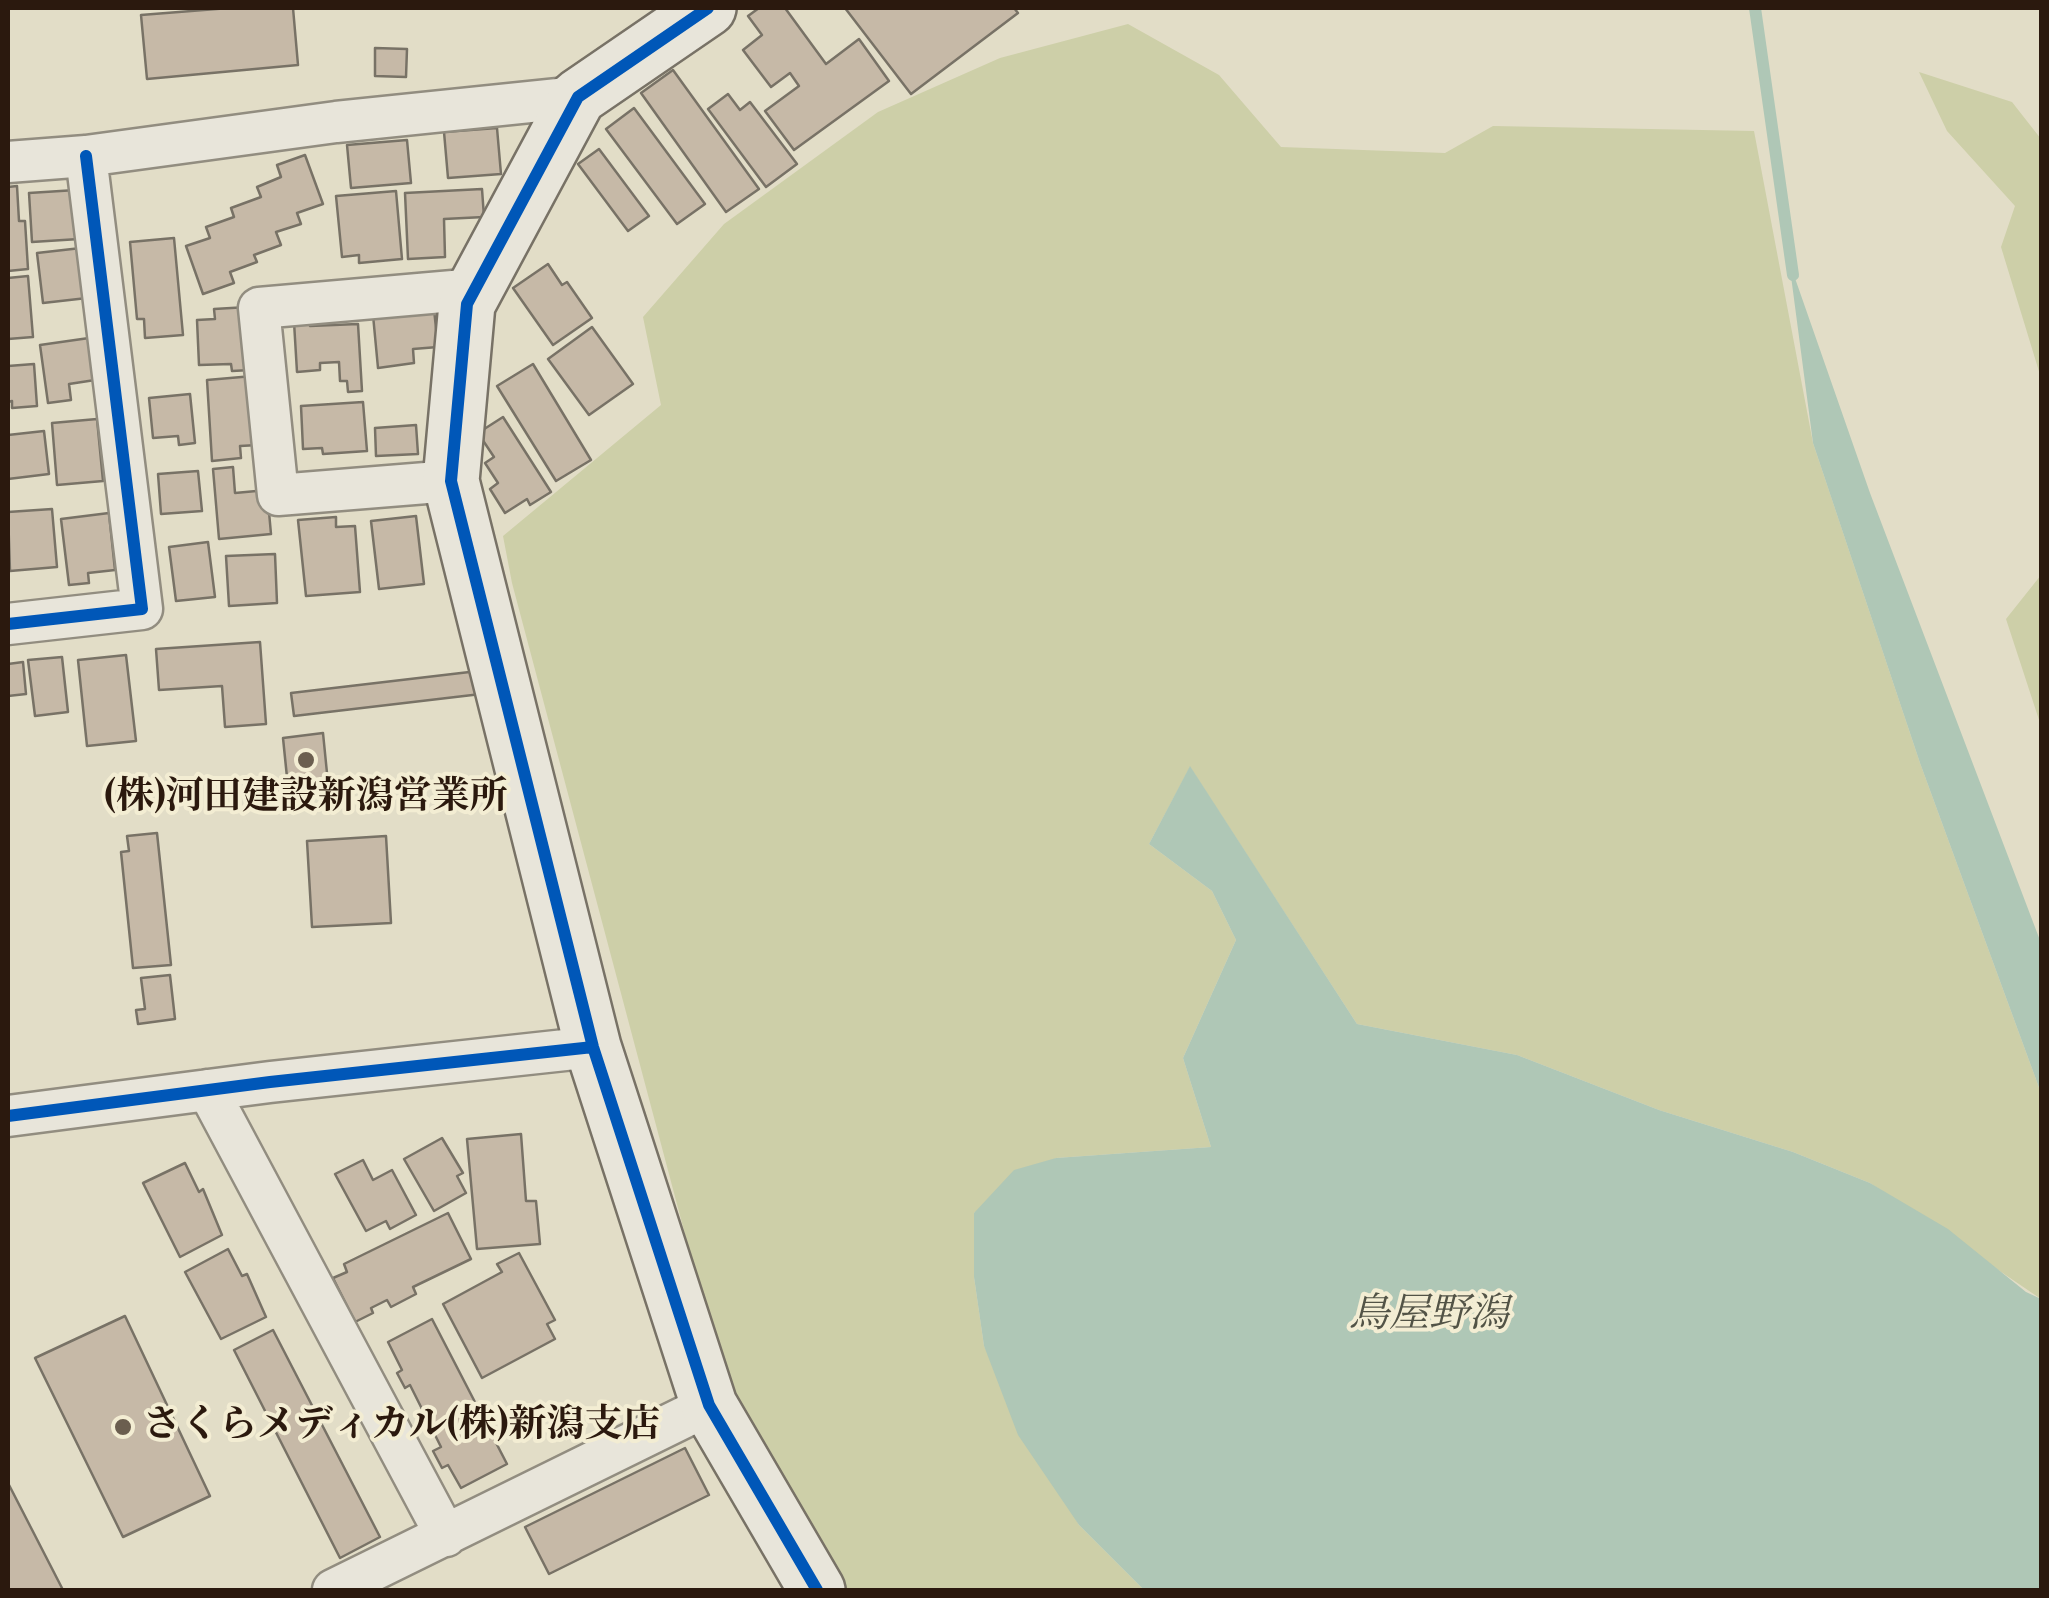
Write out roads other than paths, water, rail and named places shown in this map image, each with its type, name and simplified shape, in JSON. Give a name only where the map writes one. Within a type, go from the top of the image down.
[{"type":"street","points":[[708,8],[578,97],[468,304],[451,481],[594,1047],[708,1405],[818,1590]]},
{"type":"street","points":[[8,162],[578,97]]},
{"type":"street","points":[[8,624],[142,608],[86,156]]},
{"type":"street","points":[[451,481],[278,495],[259,308],[476,289]]},
{"type":"street","points":[[8,1116],[594,1047]]},
{"type":"street","points":[[208,1090],[446,1536]]},
{"type":"street","points":[[333,1590],[708,1405]]},
{"type":"water","points":[[1789,261],[1870,493],[2041,943],[2041,1093],[1920,763],[1813,443]]},
{"type":"water","name":"鳥屋野潟","points":[[1190,766],[1357,1024],[1517,1055],[1659,1110],[1793,1152],[1870,1183],[1948,1229],[2026,1292],[2041,1299],[2041,1590],[1144,1590],[1079,1525],[1018,1435],[984,1346],[974,1277],[974,1213],[1014,1170],[1056,1158],[1211,1147],[1183,1058],[1236,940],[1212,891],[1149,844]]},
{"type":"waterway","points":[[1755,8],[1793,275]]},
{"type":"place","name":"(株)河田建設新潟営業所","points":[[306,760]]},
{"type":"place","name":"さくらメディカル(株)新潟支店","points":[[123,1427]]}]
